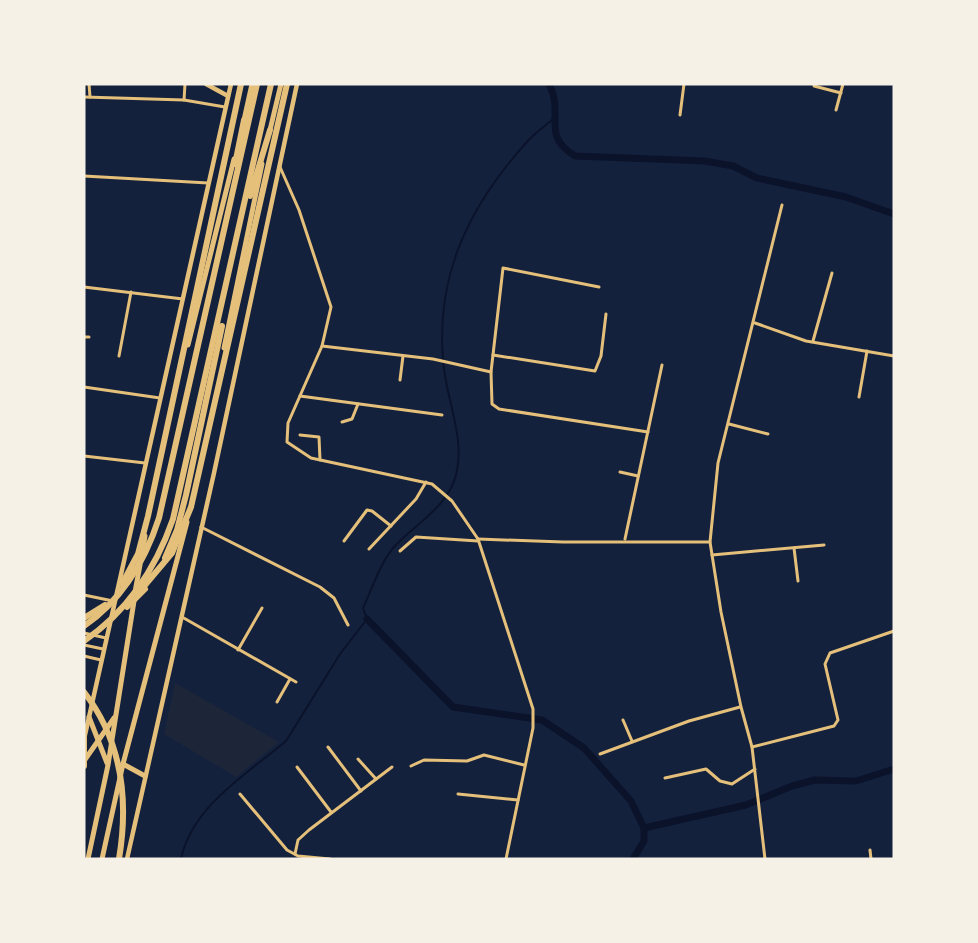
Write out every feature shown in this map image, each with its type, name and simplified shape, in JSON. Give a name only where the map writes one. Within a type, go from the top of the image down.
[{"type":"highway","points":[[102,612],[130,572],[144,532],[241,84]]},
{"type":"highway","points":[[84,626],[102,612],[138,567],[159,518],[257,84]]},
{"type":"highway","points":[[121,610],[156,561],[178,504],[271,84]]},
{"type":"highway","points":[[84,643],[121,610],[167,561],[187,521],[287,84]]},
{"type":"highway","points":[[84,620],[117,593],[143,557],[156,523],[185,401],[244,120]]},
{"type":"highway","points":[[84,634],[107,623],[136,600],[164,560],[182,513],[206,405],[239,235],[270,130]]},
{"type":"highway","points":[[84,692],[111,740],[121,771],[124,819],[119,859]]},
{"type":"highway","points":[[84,732],[84,766]]},
{"type":"main road","points":[[206,84],[228,96]]},
{"type":"main road","points":[[84,741],[231,84]]},
{"type":"main road","points":[[88,859],[108,765],[150,514],[204,275],[252,84]]},
{"type":"main road","points":[[102,859],[123,764],[182,544],[281,84]]},
{"type":"main road","points":[[127,859],[297,84]]},
{"type":"main road","points":[[84,761],[116,715]]},
{"type":"main road","points":[[89,717],[108,765]]},
{"type":"main road","points":[[123,764],[145,776]]},
{"type":"street","points":[[89,84],[90,97]]},
{"type":"street","points":[[184,100],[185,84]]},
{"type":"street","points":[[680,115],[684,84]]},
{"type":"street","points":[[836,110],[843,84]]},
{"type":"street","points":[[814,86],[841,93]]},
{"type":"street","points":[[84,97],[184,100],[226,107]]},
{"type":"street","points":[[279,166],[299,210],[330,297],[330,318],[322,346],[288,423],[287,442],[298,452],[320,460],[426,482],[439,488],[452,501],[478,540],[533,709],[533,728],[506,859]]},
{"type":"street","points":[[84,176],[209,183]]},
{"type":"street","points":[[765,859],[752,747],[741,707],[710,542],[718,463],[755,323],[782,205]]},
{"type":"street","points":[[599,287],[504,268],[491,372],[492,404],[495,408],[648,432]]},
{"type":"street","points":[[813,342],[832,273]]},
{"type":"street","points":[[84,287],[183,299]]},
{"type":"street","points":[[119,356],[131,292]]},
{"type":"street","points":[[493,355],[595,371],[601,356],[606,314]]},
{"type":"street","points":[[755,323],[813,342],[894,356]]},
{"type":"street","points":[[84,336],[89,337]]},
{"type":"street","points":[[322,346],[446,361],[491,372]]},
{"type":"street","points":[[859,397],[867,351]]},
{"type":"street","points":[[399,380],[403,356]]},
{"type":"street","points":[[625,540],[662,365]]},
{"type":"street","points":[[84,387],[160,398]]},
{"type":"street","points":[[300,396],[442,415]]},
{"type":"street","points":[[342,422],[351,419],[358,404]]},
{"type":"street","points":[[728,423],[768,434]]},
{"type":"street","points":[[300,435],[320,438],[320,460]]},
{"type":"street","points":[[84,456],[146,463]]},
{"type":"street","points":[[620,472],[638,476]]},
{"type":"street","points":[[369,549],[416,499],[426,482]]},
{"type":"street","points":[[344,541],[367,510],[372,511],[391,526]]},
{"type":"street","points":[[201,527],[320,587],[334,598],[348,625]]},
{"type":"street","points":[[400,551],[416,537],[563,542],[625,540],[710,542]]},
{"type":"street","points":[[712,555],[824,545]]},
{"type":"street","points":[[794,548],[798,581]]},
{"type":"street","points":[[84,595],[114,603]]},
{"type":"street","points":[[84,620],[114,603]]},
{"type":"street","points":[[238,650],[262,608]]},
{"type":"street","points":[[181,616],[296,682]]},
{"type":"street","points":[[752,747],[834,726],[838,720],[825,664],[826,657],[830,652],[894,631]]},
{"type":"street","points":[[84,634],[106,638]]},
{"type":"street","points":[[84,643],[103,649]]},
{"type":"street","points":[[84,656],[101,660]]},
{"type":"street","points":[[278,702],[290,679]]},
{"type":"street","points":[[600,754],[689,721],[741,707]]},
{"type":"street","points":[[623,720],[632,741]]},
{"type":"street","points":[[328,747],[362,791]]},
{"type":"street","points":[[411,766],[424,760],[467,761],[484,755],[525,765]]},
{"type":"street","points":[[358,759],[376,779]]},
{"type":"street","points":[[297,767],[331,812]]},
{"type":"street","points":[[295,854],[298,840],[331,812],[392,767]]},
{"type":"street","points":[[665,778],[706,769],[720,781],[732,784],[755,769]]},
{"type":"street","points":[[240,794],[276,839],[295,854],[330,859]]},
{"type":"street","points":[[458,794],[518,800]]},
{"type":"street","points":[[870,850],[871,859]]},
{"type":"shaded area","points":[[175,683],[279,742],[236,777],[164,734]]},
{"type":"waterway","points":[[549,84],[555,105],[558,140],[575,156],[705,161],[733,166],[757,178],[846,197],[894,214]]},
{"type":"waterway","points":[[181,859],[187,840],[209,807],[223,792],[286,741],[340,654],[367,619],[363,608],[389,553],[438,506],[452,486],[456,475],[458,447],[443,359],[442,328],[451,270],[473,217],[488,192],[529,140],[556,116]]},
{"type":"waterway","points":[[367,619],[453,707],[542,720],[584,748],[631,801],[644,828],[746,805],[792,786],[815,780],[856,781],[894,769]]},
{"type":"waterway","points":[[633,859],[644,841],[644,828]]}]
